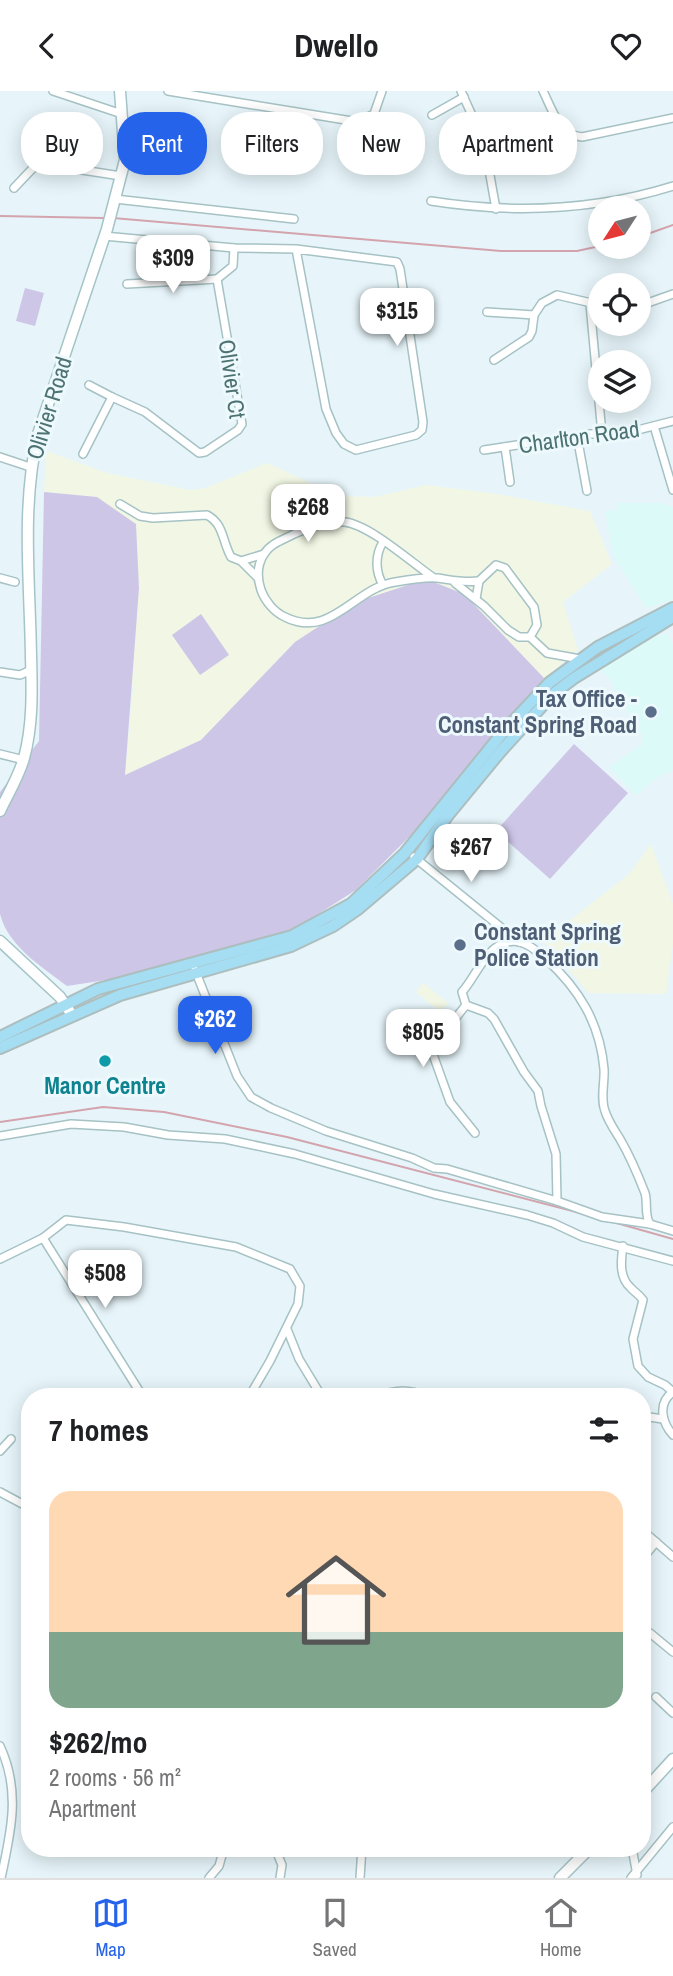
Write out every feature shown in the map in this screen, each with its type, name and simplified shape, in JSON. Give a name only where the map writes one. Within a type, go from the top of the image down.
[{"type":"main road","name":"Olivier Road","points":[[120,91],[121,112]]},
{"type":"main road","name":"Olivier Road","points":[[0,811],[24,760],[29,732],[31,670],[27,507],[30,467],[38,434],[106,233],[121,176]]},
{"type":"main road","points":[[0,1048],[120,995],[292,936],[351,904],[405,853],[504,731],[549,683],[580,659],[673,608]]},
{"type":"main road","points":[[0,1037],[98,989],[152,973],[195,969],[291,946],[333,926],[358,909],[417,859],[448,815],[553,694],[673,617]]},
{"type":"main road","points":[[0,941],[65,1003],[72,1015]]},
{"type":"main road","points":[[651,1783],[673,1759]]},
{"type":"main road","points":[[560,1878],[581,1857]]},
{"type":"street","points":[[53,91],[117,113]]},
{"type":"street","points":[[168,91],[358,122],[374,114],[382,91]]},
{"type":"street","points":[[543,91],[562,128],[575,137],[673,118]]},
{"type":"street","points":[[432,115],[462,94],[484,142],[496,209]]},
{"type":"street","points":[[14,188],[33,168],[43,164],[121,176]]},
{"type":"street","points":[[431,201],[496,209],[590,206],[636,198],[673,186]]},
{"type":"street","points":[[114,203],[295,219]]},
{"type":"street","points":[[106,233],[234,248],[296,249],[397,262],[423,422],[422,430],[416,435],[356,450],[344,444],[336,433],[319,381],[296,249]]},
{"type":"street","points":[[127,283],[217,279],[233,266],[234,248]]},
{"type":"street","name":"Olivier Ct","points":[[112,397],[145,412],[199,453],[205,452],[238,430],[242,424],[217,279]]},
{"type":"street","points":[[651,302],[673,294]]},
{"type":"street","points":[[494,360],[529,337],[534,315],[542,303],[557,295],[588,303]]},
{"type":"street","points":[[487,312],[534,315]]},
{"type":"street","points":[[593,336],[602,434]]},
{"type":"street","points":[[83,454],[112,397],[89,385]]},
{"type":"street","name":"Charlton Road","points":[[484,450],[577,436],[622,434],[673,421]]},
{"type":"street","points":[[654,426],[673,490]]},
{"type":"street","points":[[577,436],[587,491]]},
{"type":"street","points":[[505,447],[510,482]]},
{"type":"street","points":[[0,457],[30,467]]},
{"type":"street","points":[[120,503],[141,516],[153,518],[207,515],[216,520],[231,557],[241,561],[258,578]]},
{"type":"street","points":[[434,578],[362,527],[346,522],[326,522],[272,544],[260,563],[258,578],[262,594],[276,613],[296,623],[318,623],[383,585],[434,578],[454,582],[479,581]]},
{"type":"street","points":[[383,541],[377,554],[378,577],[383,585]]},
{"type":"street","points":[[241,561],[264,554]]},
{"type":"street","points":[[476,599],[479,581],[496,565],[505,568],[534,607],[537,625],[530,637]]},
{"type":"street","points":[[0,578],[15,582]]},
{"type":"street","points":[[454,582],[519,637],[530,637],[547,653],[580,659]]},
{"type":"street","points":[[0,672],[20,675],[31,670]]},
{"type":"street","points":[[0,754],[24,760]]},
{"type":"street","points":[[405,853],[417,859],[519,942],[537,950],[581,995],[593,1019],[604,1069],[605,1112],[628,1153],[646,1196],[647,1220],[650,1224]]},
{"type":"street","points":[[466,1005],[462,992],[494,951],[508,942],[519,942]]},
{"type":"street","points":[[195,969],[237,1076],[251,1097],[271,1108],[310,1125],[412,1158],[434,1168],[447,1169],[557,1201],[602,1217],[650,1224],[673,1231]]},
{"type":"street","points":[[466,1005],[488,1013],[494,1019],[538,1091],[556,1154],[557,1201]]},
{"type":"street","points":[[466,1005],[431,1049],[450,1102],[475,1133]]},
{"type":"street","points":[[0,1136],[71,1124],[124,1127],[168,1135],[225,1139],[295,1154],[434,1194],[527,1215],[583,1237],[673,1261]]},
{"type":"street","points":[[0,1259],[43,1238],[65,1220],[124,1227],[236,1247],[290,1269],[300,1286],[298,1304],[254,1388]]},
{"type":"street","points":[[43,1238],[137,1388]]},
{"type":"street","points":[[623,1247],[621,1265],[624,1277],[628,1286],[643,1300],[633,1339],[638,1366],[648,1377],[673,1392]]},
{"type":"street","points":[[287,1329],[299,1359],[317,1388]]},
{"type":"street","points":[[673,1385],[673,1392]]},
{"type":"street","points":[[673,1392],[664,1402],[663,1419],[673,1435]]},
{"type":"street","points":[[651,1417],[663,1419]]},
{"type":"street","points":[[0,1451],[11,1439]]},
{"type":"street","points":[[0,1492],[21,1503]]},
{"type":"street","points":[[651,1538],[673,1557]]},
{"type":"street","points":[[651,1548],[656,1542]]},
{"type":"street","points":[[651,1634],[673,1652]]},
{"type":"street","points":[[656,1697],[673,1713]]},
{"type":"street","points":[[0,1747],[13,1785],[12,1815],[1,1878]]},
{"type":"street","points":[[651,1855],[673,1827]]},
{"type":"street","points":[[209,1878],[219,1866],[222,1857]]},
{"type":"street","points":[[280,1857],[280,1878]]},
{"type":"street","points":[[360,1878],[361,1857]]},
{"type":"street","points":[[633,1857],[635,1876]]},
{"type":"street","points":[[635,1876],[650,1857]]},
{"type":"shaded area","points":[[25,288],[44,293],[35,326],[16,321]]},
{"type":"shaded area","points":[[46,451],[107,473],[190,490],[205,488],[267,463],[339,496],[375,497],[426,485],[490,493],[590,511],[612,564],[563,602],[578,650],[544,678],[464,594],[295,642],[201,740],[125,775],[133,687],[97,497],[44,492]]},
{"type":"shaded area","points":[[44,492],[97,497],[136,524],[139,588],[125,775],[201,740],[295,642],[356,602],[426,579],[464,594],[544,678],[446,800],[356,890],[296,928],[152,973],[67,986],[18,946],[4,926],[0,914],[0,792],[39,741]]},
{"type":"shaded area","points":[[618,503],[662,503],[673,507],[673,600],[646,608],[613,555],[605,511],[618,510]]},
{"type":"shaded area","points":[[201,614],[229,655],[200,675],[172,635]]},
{"type":"shaded area","name":"Tax Office - Constant Spring Road","points":[[666,633],[673,644],[673,770],[659,776],[636,795],[609,767],[643,744],[640,731],[616,694],[612,682],[595,663],[600,656]]},
{"type":"shaded area","points":[[574,744],[628,793],[550,879],[496,831]]},
{"type":"shaded area","points":[[651,844],[673,904],[673,944],[666,994],[589,993],[543,941],[628,875]]},
{"type":"shaded area","points":[[423,983],[448,1003],[440,1012],[416,992]]},
{"type":"waterway","points":[[0,216],[104,218]]},
{"type":"waterway","points":[[113,218],[501,251],[588,249]]},
{"type":"waterway","points":[[651,233],[673,225]]},
{"type":"waterway","points":[[0,1122],[103,1107],[164,1112],[287,1137],[584,1214]]},
{"type":"waterway","points":[[613,1222],[673,1239]]},
{"type":"place","name":"Tax Office - Constant Spring Road","points":[[651,712]]},
{"type":"place","name":"Constant Spring Police Station","points":[[460,945]]},
{"type":"place","name":"Manor Centre","points":[[105,1061]]}]
